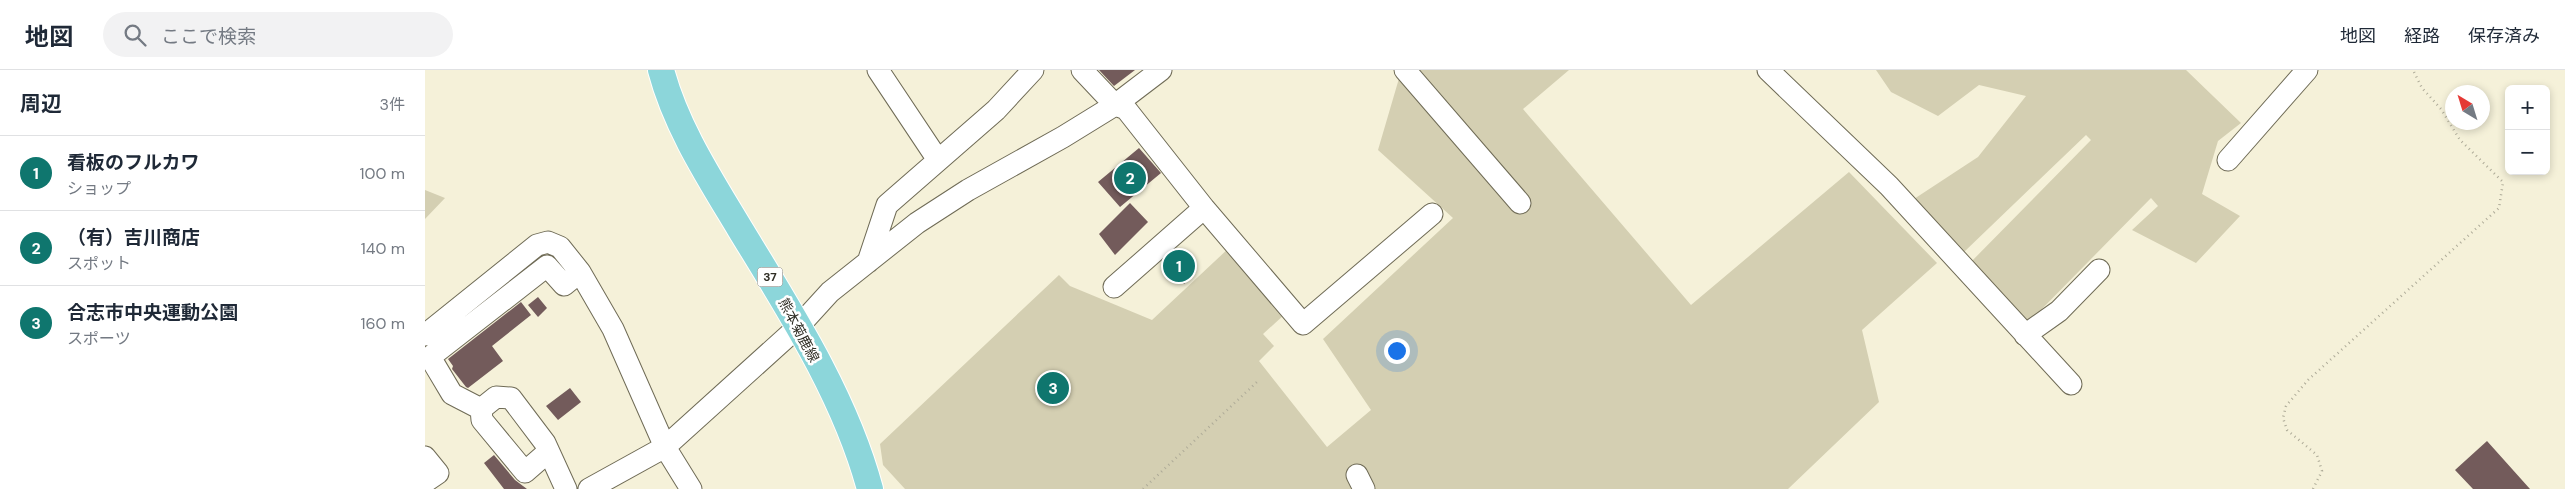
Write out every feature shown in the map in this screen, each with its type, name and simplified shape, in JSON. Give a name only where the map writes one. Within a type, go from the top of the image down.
[{"type":"main road","name":"熊本菊鹿線","points":[[661,70],[685,135],[799,326],[841,411],[864,465],[870,489]]},
{"type":"street","points":[[878,70],[939,160]]},
{"type":"street","points":[[868,262],[887,205],[996,110],[1033,70]]},
{"type":"street","points":[[1082,70],[1115,104],[1126,109],[1204,208],[1303,324],[1432,214]]},
{"type":"street","points":[[589,489],[665,447],[799,326],[830,292],[917,223],[968,190],[1063,138],[1115,104],[1161,70]]},
{"type":"street","points":[[1405,70],[1520,202]]},
{"type":"street","points":[[1768,70],[1889,186],[2071,384]]},
{"type":"street","points":[[2228,160],[2307,70]]},
{"type":"street","points":[[1115,287],[1204,208]]},
{"type":"street","points":[[425,335],[537,245],[548,242],[560,247],[580,272],[613,329],[665,447],[691,489]]},
{"type":"street","points":[[481,409],[452,394],[430,357],[547,266],[563,285],[580,272]]},
{"type":"street","points":[[2025,334],[2059,311],[2099,270]]},
{"type":"street","points":[[481,409],[496,397],[511,398],[545,443],[566,489]]},
{"type":"street","points":[[481,409],[482,420],[525,472],[548,452]]},
{"type":"street","points":[[425,457],[438,473],[425,482]]},
{"type":"path","points":[[2313,489],[2322,471],[2317,455],[2287,430],[2283,418],[2286,406],[2308,380],[2499,208],[2503,182],[2460,140],[2441,109],[2422,88],[2413,70]]},
{"type":"path","points":[[1143,489],[1258,381]]},
{"type":"shaded area","points":[[1420,70],[1569,70],[1523,109],[1691,305],[1849,172],[1937,263],[1862,330],[1879,402],[1788,489],[905,489],[883,465],[880,444],[1059,275],[1070,286],[1152,320],[1230,247],[1285,314],[1263,334],[1274,346],[1259,361],[1327,447],[1371,410],[1323,339],[1453,218],[1378,150],[1400,75]]},
{"type":"shaded area","points":[[1876,70],[2186,70],[2241,123],[2218,141],[2202,194],[2240,216],[2196,263],[2132,230],[2158,206],[2151,198],[2028,323],[1968,265],[2091,140],[2086,135],[1964,252],[1914,199],[1978,157],[2026,96],[1979,85],[1938,116],[1891,92]]},
{"type":"shaded area","points":[[425,190],[445,198],[425,219]]},
{"type":"building","points":[[1099,70],[1135,70],[1114,86]]},
{"type":"building","points":[[1139,148],[1161,173],[1120,207],[1098,182]]},
{"type":"building","points":[[1130,203],[1148,222],[1115,255],[1099,234]]},
{"type":"building","points":[[1176,249],[1196,272],[1184,284],[1164,260]]},
{"type":"building","points":[[538,297],[547,308],[538,317],[528,305]]},
{"type":"building","points":[[521,302],[531,315],[492,346],[503,361],[468,388],[466,387],[452,369],[453,366],[448,359]]},
{"type":"building","points":[[570,388],[581,402],[558,420],[546,406]]},
{"type":"building","points":[[2487,441],[2530,489],[2473,489],[2455,470]]},
{"type":"building","points":[[494,455],[515,480],[527,489],[504,489],[484,463]]},
{"type":"place","name":"（有）吉川商店","points":[[1130,178]]},
{"type":"place","name":"看板のフルカワ","points":[[1179,266]]},
{"type":"place","name":"合志市中央運動公園","points":[[1053,388]]}]
